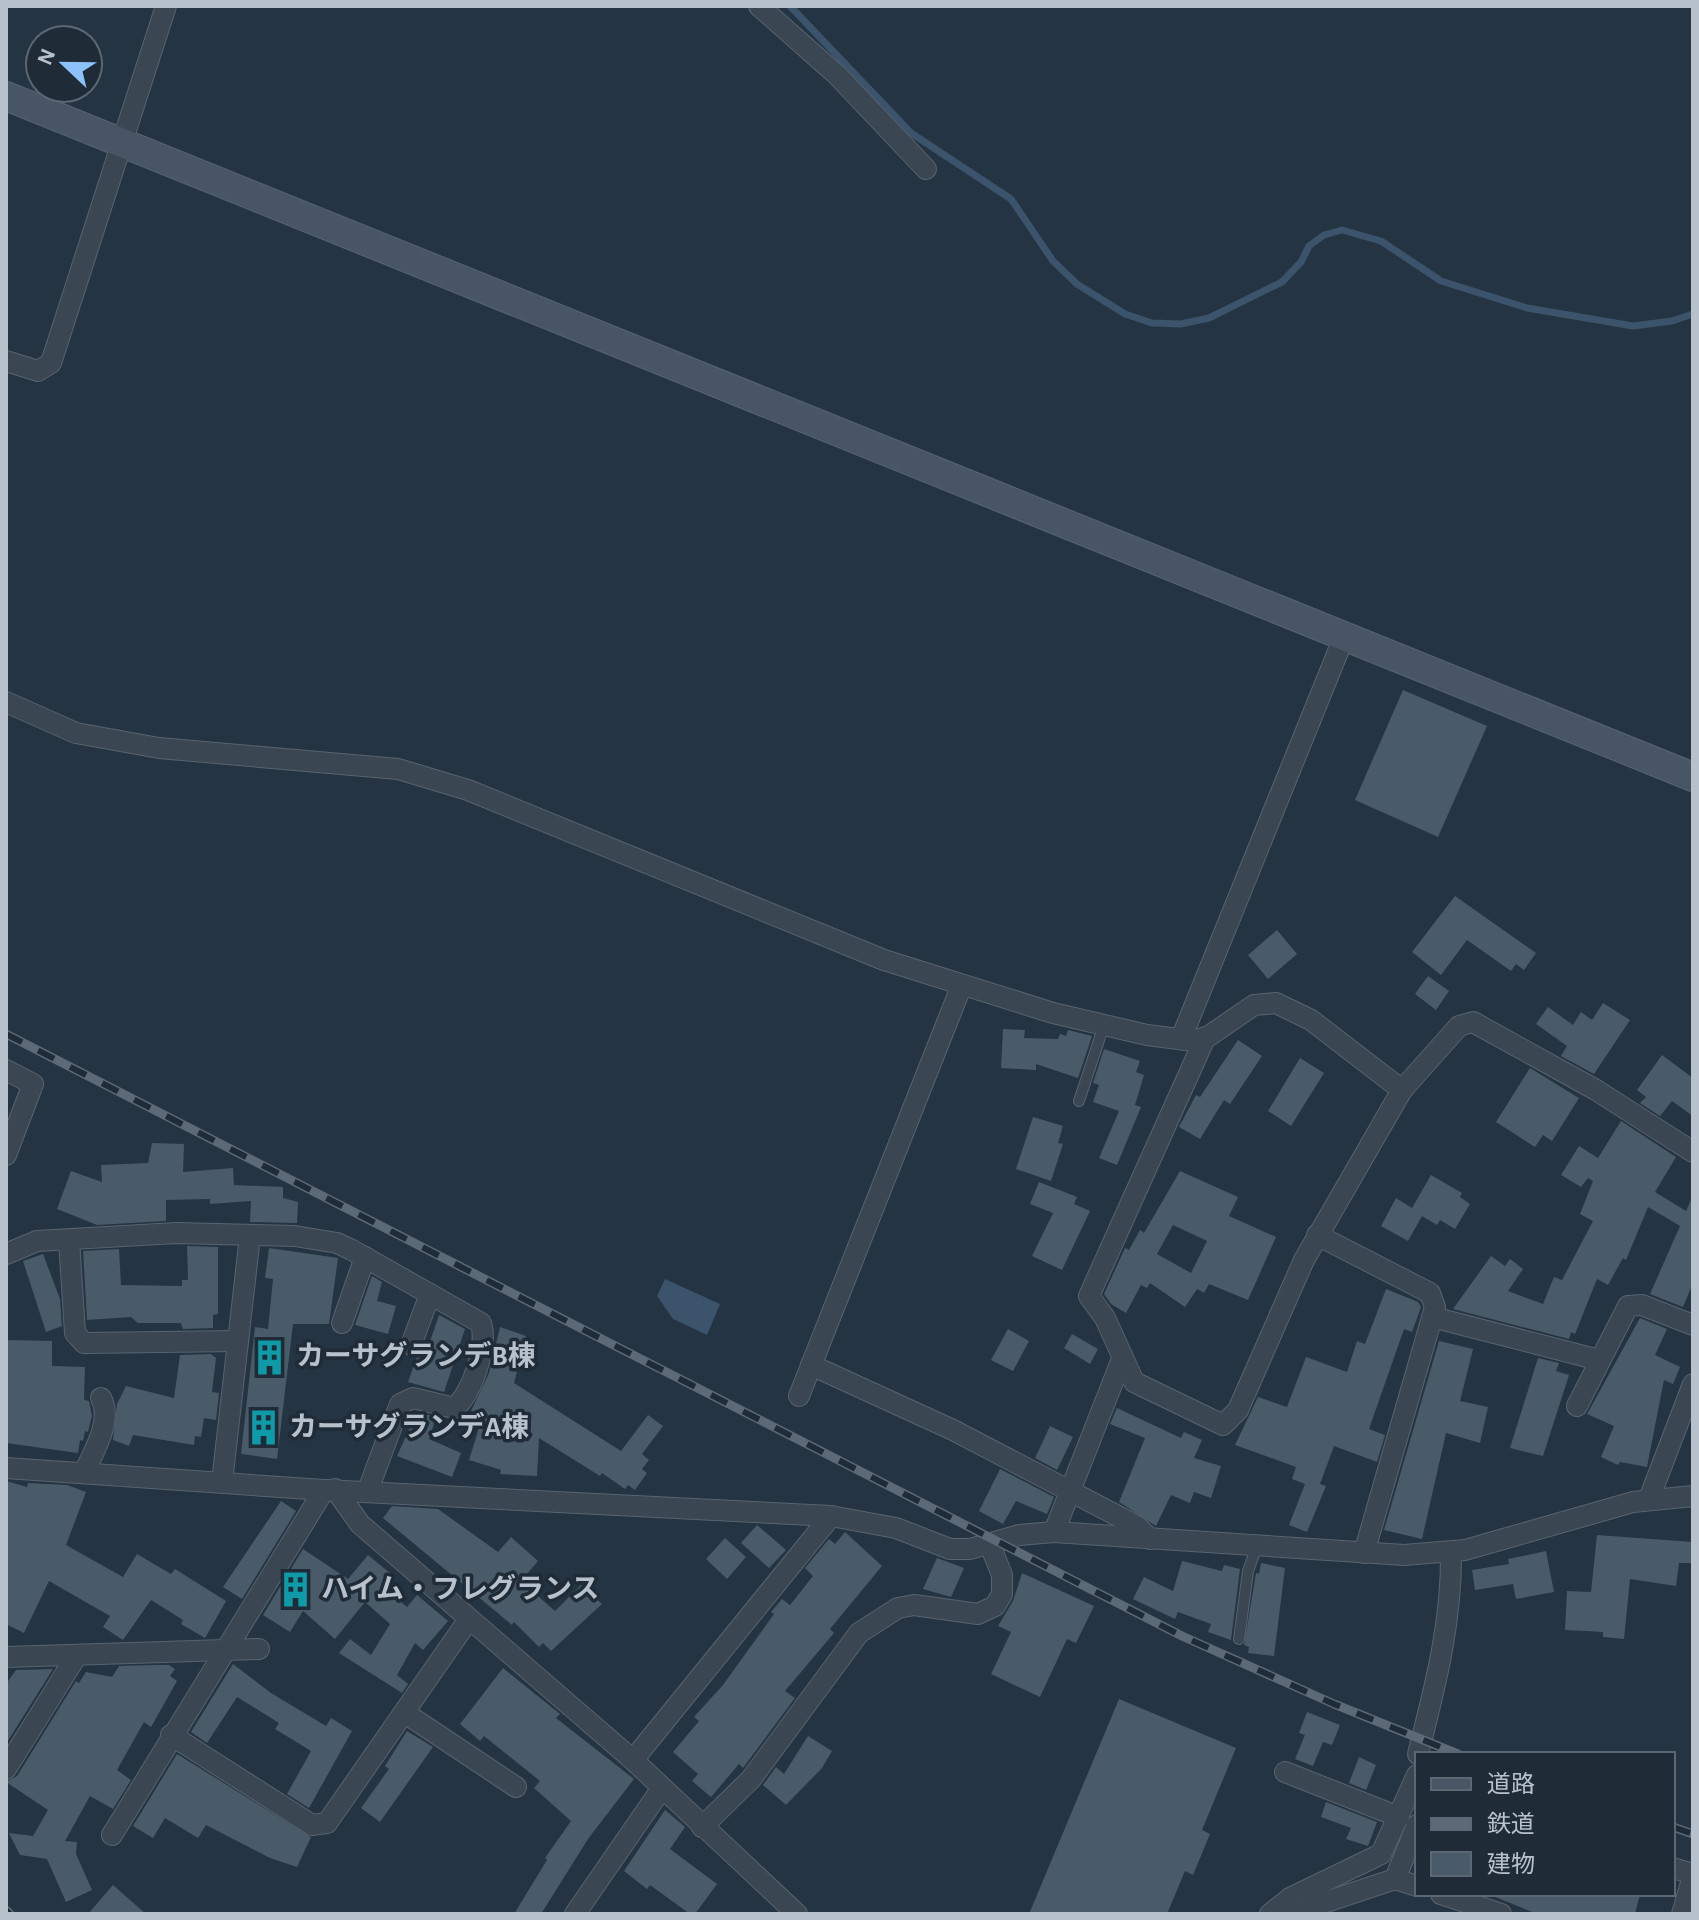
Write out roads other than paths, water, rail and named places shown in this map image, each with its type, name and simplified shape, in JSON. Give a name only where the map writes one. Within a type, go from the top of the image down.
[{"type":"street","points":[[6,361],[38,371],[51,363],[166,6]]},
{"type":"street","points":[[759,6],[837,75],[926,169]]},
{"type":"street","points":[[6,96],[1693,777]]},
{"type":"street","points":[[1181,1039],[1344,637]]},
{"type":"street","points":[[6,702],[76,733],[159,748],[398,769],[468,790],[799,927],[961,987],[1104,1025],[1181,1039],[1205,1038]]},
{"type":"street","points":[[799,1396],[961,987]]},
{"type":"street","points":[[1402,1090],[1311,1020],[1276,1003],[1254,1005],[1205,1038],[1089,1296],[1105,1318],[1134,1382],[1223,1425],[1231,1420],[1317,1235],[1402,1090],[1459,1026],[1473,1022],[1511,1040],[1693,1152]]},
{"type":"street","points":[[6,1070],[33,1084],[6,1155]]},
{"type":"street","points":[[6,1254],[37,1241],[176,1233],[295,1236],[337,1243],[481,1323],[483,1342],[466,1399],[454,1408],[413,1398],[400,1404],[368,1490]]},
{"type":"street","points":[[1317,1235],[1430,1293],[1435,1307],[1364,1553]]},
{"type":"street","points":[[222,1482],[250,1236]]},
{"type":"street","points":[[69,1240],[75,1333],[84,1343],[238,1341]]},
{"type":"street","points":[[342,1323],[365,1257]]},
{"type":"street","points":[[411,1345],[430,1294]]},
{"type":"street","points":[[1577,1406],[1628,1306],[1642,1305],[1693,1325]]},
{"type":"street","points":[[1432,1317],[1599,1360]]},
{"type":"street","points":[[1054,1532],[1122,1359]]},
{"type":"street","points":[[811,1365],[953,1430],[1071,1490],[1143,1530],[1150,1539]]},
{"type":"street","points":[[1649,1499],[1693,1384]]},
{"type":"street","points":[[84,1473],[105,1418],[106,1407],[101,1398]]},
{"type":"street","points":[[6,1468],[329,1490],[831,1516],[896,1528],[950,1549],[990,1545],[1019,1535],[1054,1532],[1364,1553],[1451,1552],[1649,1499],[1693,1496]]},
{"type":"street","points":[[329,1490],[360,1524],[633,1760],[797,1914]]},
{"type":"street","points":[[112,1835],[171,1735],[329,1490]]},
{"type":"street","points":[[633,1760],[831,1516]]},
{"type":"street","points":[[702,1827],[751,1779],[788,1734],[829,1670],[859,1633],[898,1608],[914,1605],[978,1614],[995,1606],[1002,1594],[1002,1575],[990,1545]]},
{"type":"street","points":[[1419,1752],[1438,1685],[1448,1613],[1451,1552]]},
{"type":"street","points":[[171,1735],[312,1825],[327,1823],[469,1619]]},
{"type":"street","points":[[6,1657],[224,1653],[259,1649]]},
{"type":"street","points":[[6,1769],[77,1655]]},
{"type":"street","points":[[405,1713],[516,1787]]},
{"type":"street","points":[[1285,1772],[1408,1821]]},
{"type":"street","points":[[1395,1879],[1415,1785]]},
{"type":"street","points":[[575,1914],[662,1788]]},
{"type":"street","points":[[1270,1914],[1290,1898],[1374,1860],[1408,1821]]},
{"type":"street","points":[[1682,1914],[1693,1875]]},
{"type":"street","points":[[1290,1914],[1395,1879],[1415,1885]]},
{"type":"street","points":[[1447,1896],[1501,1914]]},
{"type":"lane","points":[[1079,1101],[1104,1025]]},
{"type":"lane","points":[[1239,1639],[1248,1571],[1257,1546]]},
{"type":"water","points":[[665,1279],[720,1304],[707,1335],[673,1319],[657,1296]]},
{"type":"waterway","points":[[790,6],[911,133],[1011,199],[1053,261],[1077,284],[1125,314],[1152,323],[1181,324],[1209,318],[1282,282],[1301,262],[1309,246],[1324,235],[1342,230],[1381,241],[1441,281],[1527,308],[1633,326],[1672,321],[1693,314]]},
{"type":"railway","points":[[6,1034],[1182,1636],[1334,1704],[1453,1752]]},
{"type":"railway","points":[[1675,1828],[1693,1834]]},
{"type":"railway","points":[[6,1910],[10,1914]]},
{"type":"place","name":"カーサグランデB棟","points":[[270,1357]]},
{"type":"place","name":"カーサグランデA棟","points":[[263,1428]]},
{"type":"place","name":"ハイム・フレグランス","points":[[295,1590]]}]
